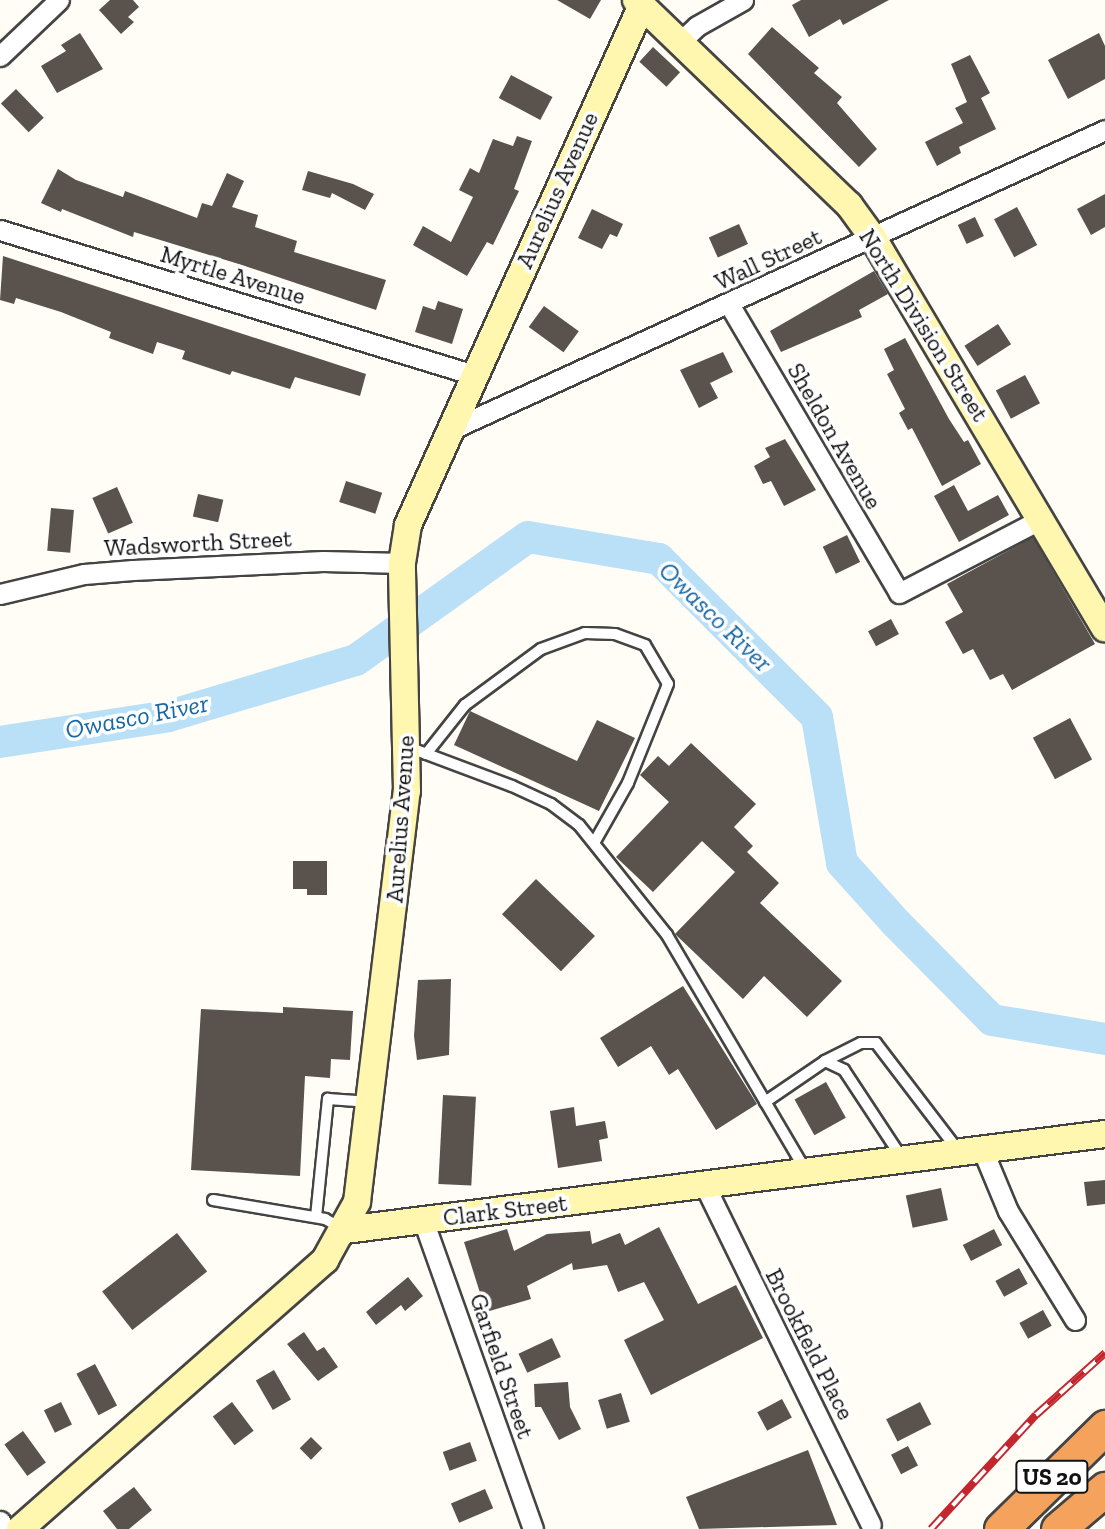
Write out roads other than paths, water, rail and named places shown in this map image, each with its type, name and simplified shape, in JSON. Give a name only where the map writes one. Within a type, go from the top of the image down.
[{"type":"highway","name":"US 20","points":[[1001,1529],[1105,1427]]},
{"type":"highway","name":"US 20","points":[[1058,1529],[1105,1489]]},
{"type":"street","points":[[0,56],[59,0]]},
{"type":"street","points":[[680,42],[697,26],[743,0]]},
{"type":"street","name":"North Division Street","points":[[639,3],[849,205],[873,238],[1105,628]]},
{"type":"street","name":"Aurelius Avenue","points":[[345,1230],[361,1184],[407,791],[417,751],[406,692],[402,570],[408,525],[450,430],[463,372],[639,3]]},
{"type":"street","name":"Wall Street","points":[[450,430],[1105,130]]},
{"type":"street","name":"Myrtle Avenue","points":[[0,230],[463,372]]},
{"type":"street","name":"Sheldon Avenue","points":[[730,304],[899,593],[1041,519]]},
{"type":"street","name":"Wadsworth Street","points":[[0,594],[71,576],[133,570],[282,562],[402,570]]},
{"type":"street","name":"Clark Street","points":[[345,1230],[1105,1134]]},
{"type":"street","points":[[971,1152],[1074,1321]]},
{"type":"street","name":"Brookfield Place","points":[[705,1186],[871,1525]]},
{"type":"street","name":"Garfield Street","points":[[423,1220],[533,1529]]},
{"type":"street","points":[[20,1529],[293,1292],[325,1260],[345,1230]]},
{"type":"street","points":[[0,1521],[4,1529]]},
{"type":"lane","points":[[594,843],[628,783],[668,684],[645,645],[615,634],[585,633],[541,649],[465,705],[417,751],[551,804],[594,843],[667,935],[808,1173]]},
{"type":"lane","points":[[765,1101],[825,1061],[861,1043],[876,1043],[971,1152]]},
{"type":"lane","points":[[825,1061],[844,1070],[903,1161]]},
{"type":"lane","points":[[316,1217],[328,1099],[370,1103]]},
{"type":"lane","points":[[213,1200],[316,1217],[345,1230]]},
{"type":"waterway","name":"Owasco River","points":[[0,742],[169,716],[356,660],[528,537],[659,559],[817,717],[842,863],[896,923],[992,1020],[1105,1039]]},
{"type":"railway","points":[[931,1529],[1036,1415],[1105,1353]]}]
